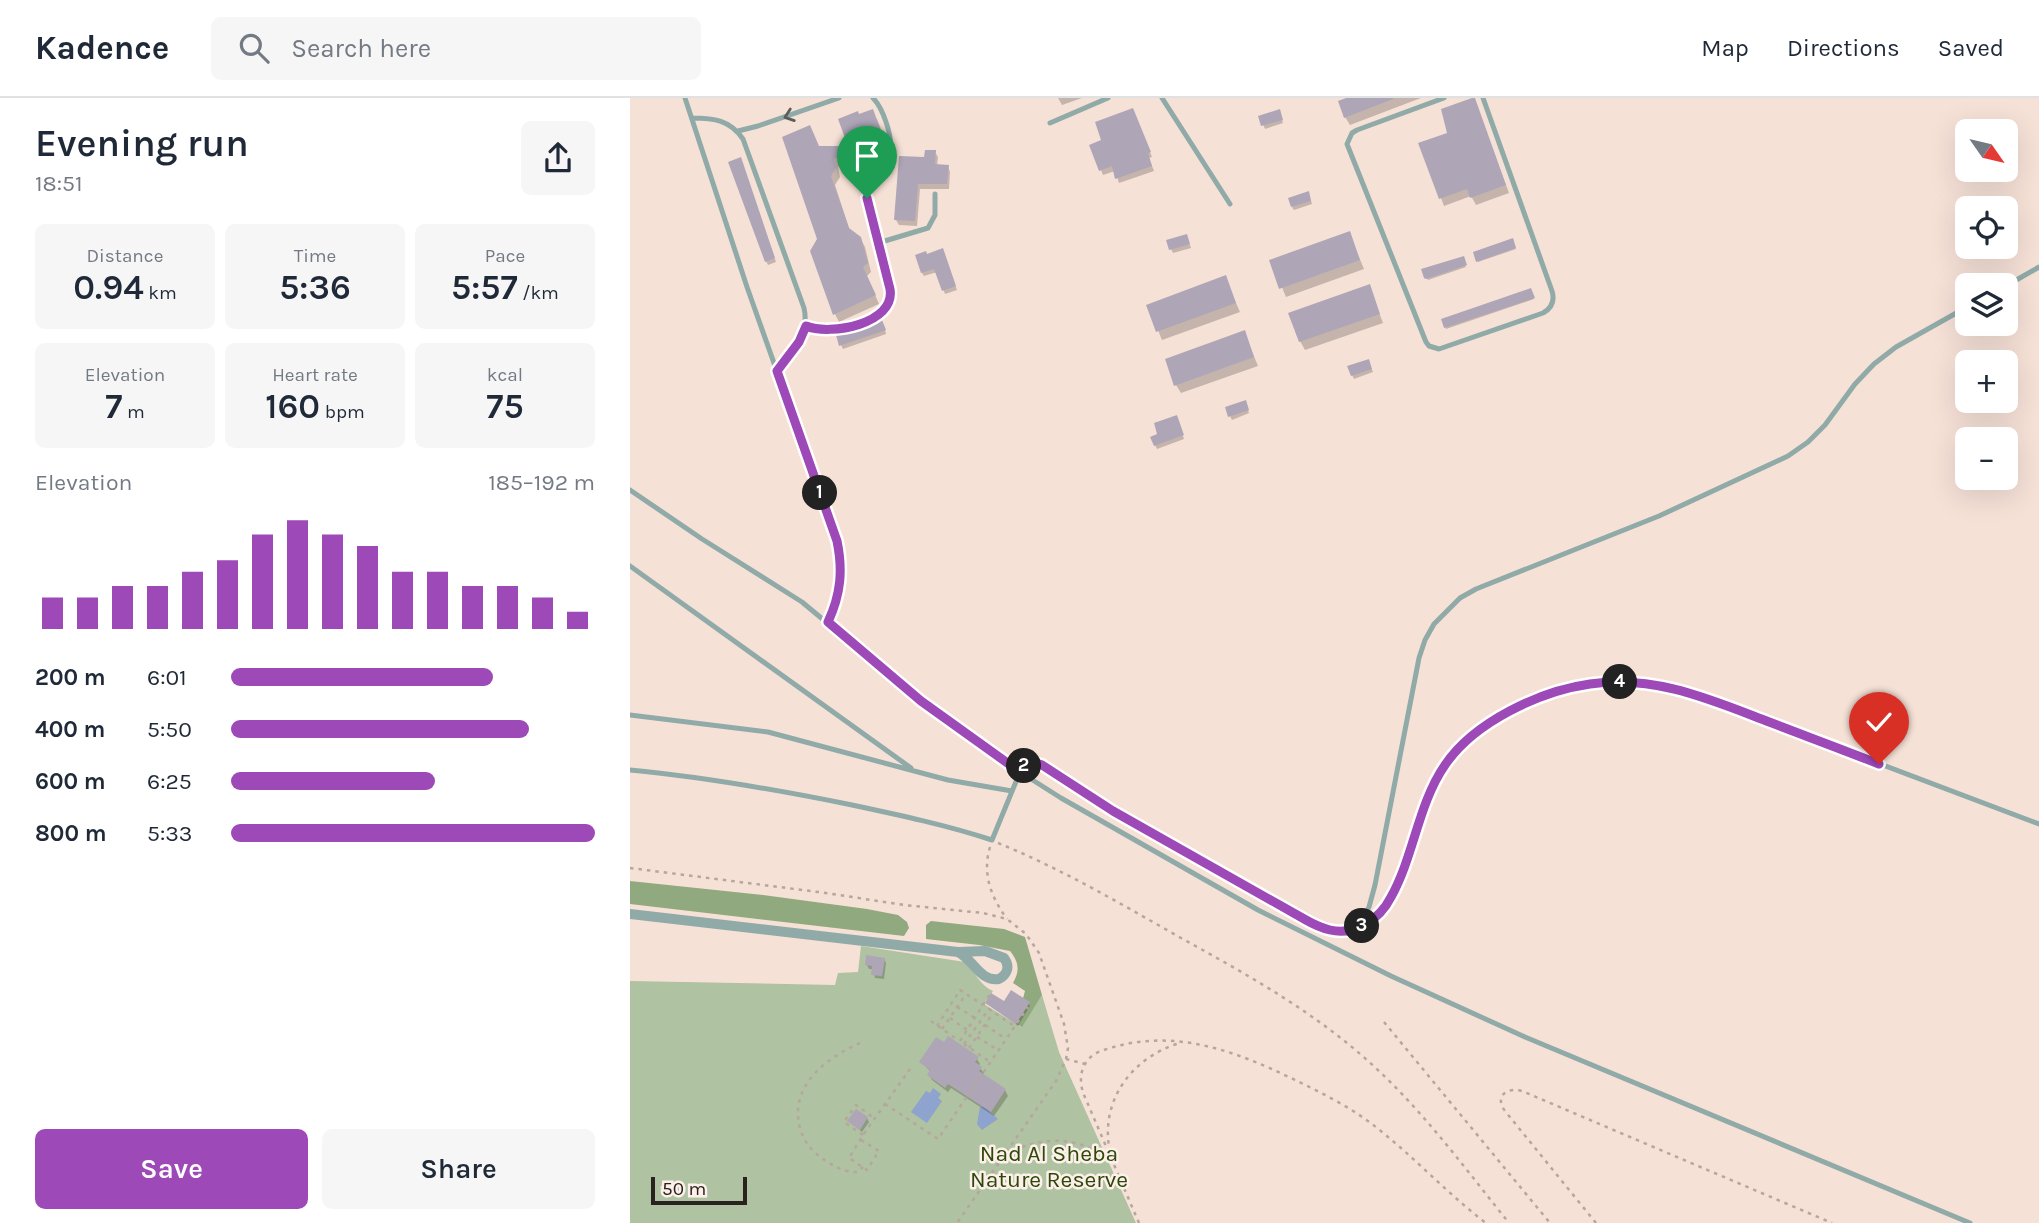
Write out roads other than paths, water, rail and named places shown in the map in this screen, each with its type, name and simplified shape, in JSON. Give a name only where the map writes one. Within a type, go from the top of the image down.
[{"type":"street","points":[[630,914],[958,952],[976,950],[1002,956],[1008,967],[1005,975],[999,979],[985,978],[970,960],[958,952]]},
{"type":"lane","points":[[685,98],[837,541],[841,558],[839,592],[828,622]]},
{"type":"lane","points":[[737,131],[839,98]]},
{"type":"lane","points":[[806,326],[835,330],[875,317],[886,309],[891,296],[867,192],[871,181],[889,156],[892,142],[882,111],[873,98]]},
{"type":"lane","points":[[1051,123],[1108,98]]},
{"type":"lane","points":[[1162,98],[1230,204]]},
{"type":"lane","points":[[1444,98],[1357,130],[1348,138],[1347,144],[1426,342],[1439,349],[1543,313],[1553,301],[1552,291],[1483,98]]},
{"type":"lane","points":[[692,117],[722,120],[737,131],[747,148],[804,308],[806,326],[799,342],[777,371]]},
{"type":"lane","points":[[878,243],[928,228],[935,215],[935,194]]},
{"type":"lane","points":[[2018,279],[2039,267]]},
{"type":"lane","points":[[1359,928],[1375,885],[1419,658],[1425,640],[1446,610],[1476,589],[1659,516],[1788,456],[1808,442],[1825,425],[1855,384],[1874,364],[1896,347],[1955,314]]},
{"type":"lane","points":[[630,490],[802,602],[921,701],[1020,772],[1258,910],[1391,976],[1525,1037],[1970,1223]]},
{"type":"lane","points":[[630,566],[917,772]]},
{"type":"lane","points":[[630,770],[683,775],[787,792],[909,817],[992,840],[1020,772],[1028,763],[1035,762],[1113,811],[1306,920],[1331,930],[1345,931],[1359,928],[1372,920],[1392,897],[1433,786],[1459,747],[1495,719],[1552,693],[1590,684],[1628,681],[1666,685],[2039,824]]},
{"type":"lane","points":[[630,715],[768,732],[979,787],[1012,791]]},
{"type":"water","points":[[933,1088],[941,1094],[938,1098],[942,1101],[927,1123],[911,1112],[926,1091],[930,1093]]},
{"type":"water","points":[[980,1107],[984,1107],[998,1119],[982,1130],[977,1124]]},
{"type":"park label","name":"Nad Al Sheba Nature Reserve","points":[[1049,1166]]}]
